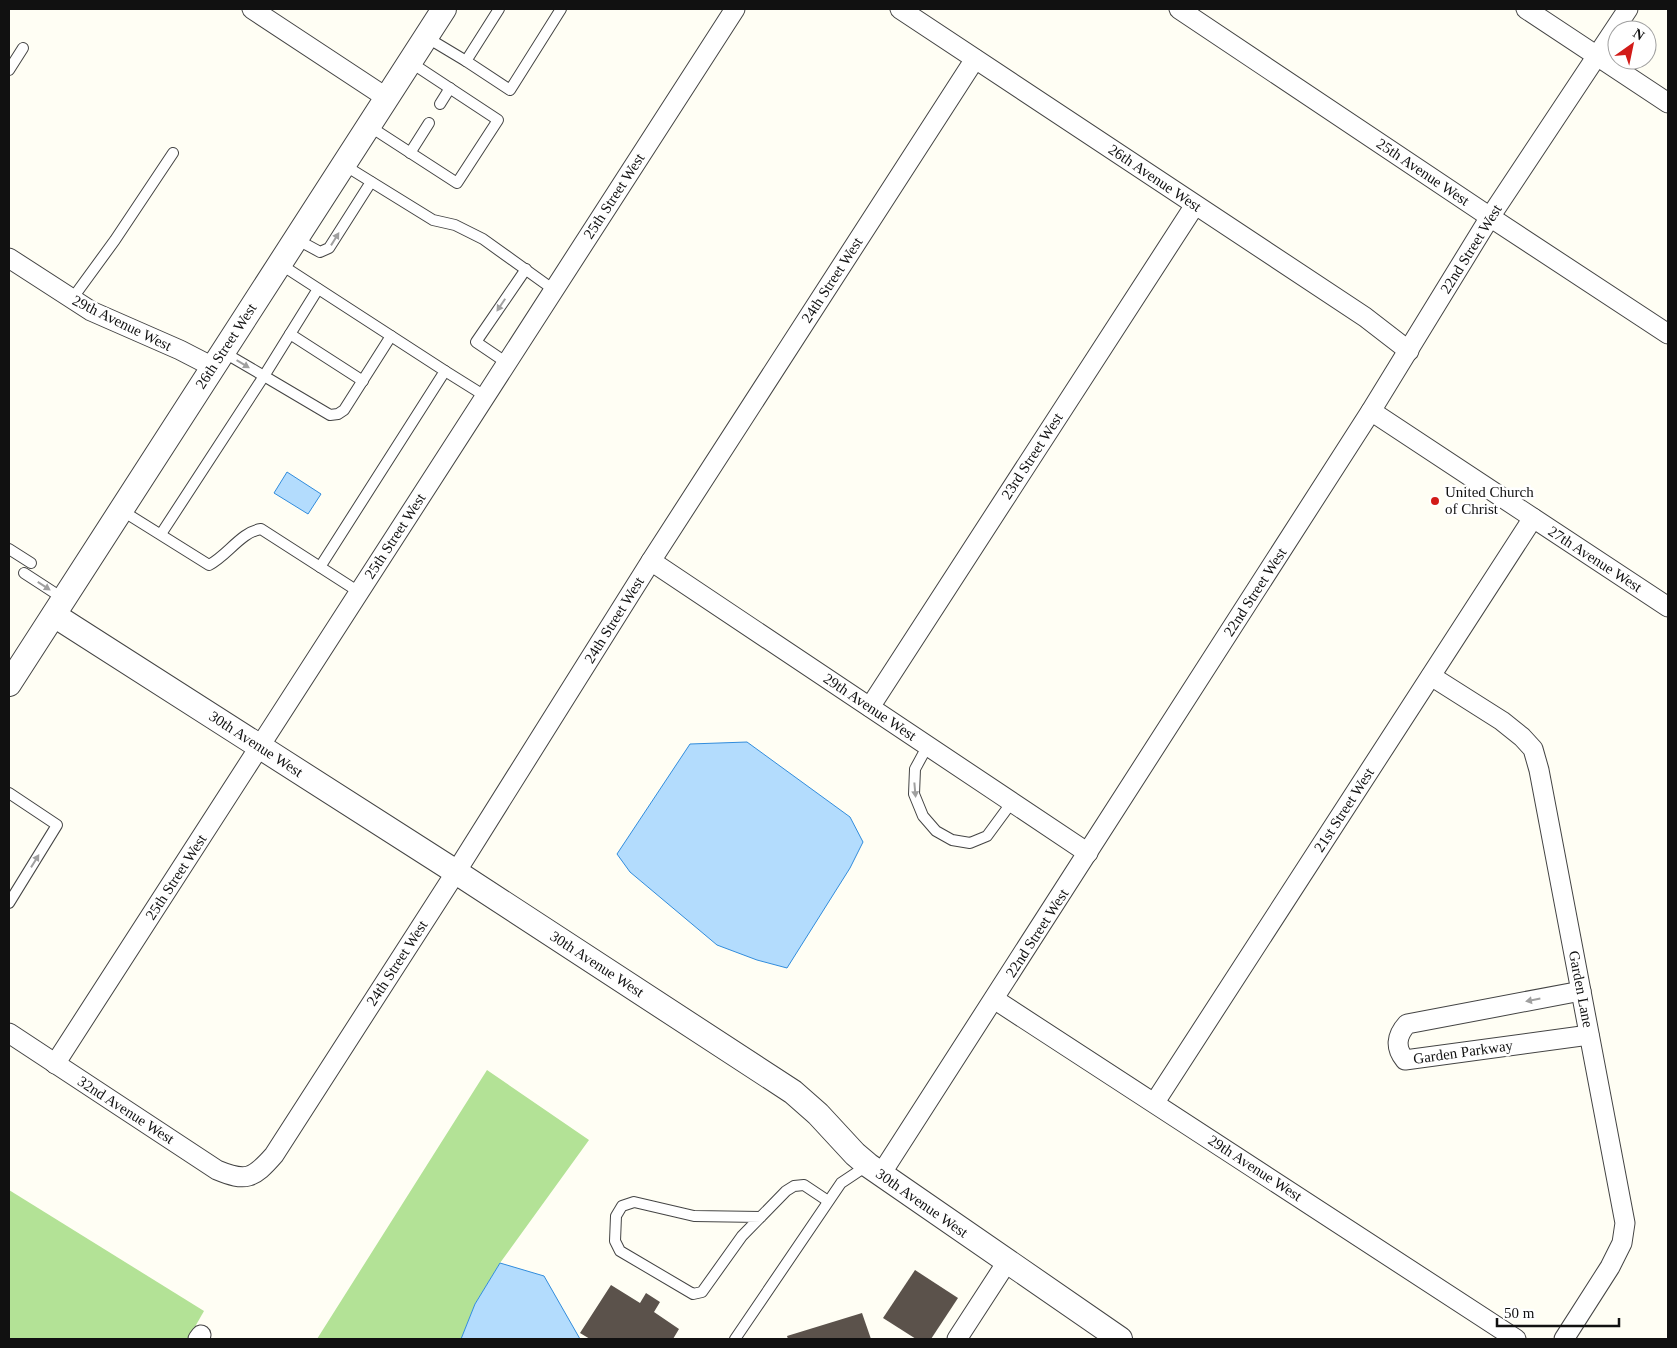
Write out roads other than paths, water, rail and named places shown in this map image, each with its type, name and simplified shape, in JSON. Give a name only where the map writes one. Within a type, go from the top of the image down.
[{"type":"street","points":[[252,9],[387,98]]},
{"type":"street","name":"26th Street West","points":[[9,684],[444,9]]},
{"type":"street","name":"25th Street West","points":[[55,1064],[735,9]]},
{"type":"street","name":"26th Avenue West","points":[[900,9],[1365,317],[1409,351]]},
{"type":"street","name":"25th Avenue West","points":[[1179,9],[1668,334]]},
{"type":"street","points":[[1526,9],[1668,103]]},
{"type":"street","name":"22nd Street West","points":[[875,1170],[994,998],[1371,412],[1490,217],[1628,9]]},
{"type":"street","name":"24th Street West","points":[[248,1176],[262,1168],[274,1155],[456,872],[651,561],[975,59]]},
{"type":"street","name":"23rd Street West","points":[[870,707],[1194,205]]},
{"type":"street","name":"29th Avenue West","points":[[9,258],[72,299],[112,321],[180,350],[218,359]]},
{"type":"street","name":"27th Avenue West","points":[[1371,412],[1668,607]]},
{"type":"street","name":"21st Street West","points":[[1155,1102],[1533,518]]},
{"type":"street","name":"29th Avenue West","points":[[651,561],[1088,853]]},
{"type":"street","name":"30th Avenue West","points":[[59,607],[260,747],[456,872],[793,1092],[818,1114],[855,1154],[875,1170],[1120,1339]]},
{"type":"street","name":"Garden Lane","points":[[1431,676],[1522,737],[1533,749],[1540,770],[1625,1223],[1622,1243],[1610,1267],[1564,1339]]},
{"type":"street","name":"Garden Parkway","points":[[1581,991],[1407,1024],[1401,1031],[1398,1047],[1400,1054],[1405,1060],[1589,1035]]},
{"type":"street","name":"29th Avenue West","points":[[994,998],[1516,1339]]},
{"type":"street","name":"32nd Avenue West","points":[[9,1033],[217,1170],[234,1176],[248,1176]]},
{"type":"street","points":[[957,1339],[1007,1262]]},
{"type":"lane","points":[[466,62],[499,9]]},
{"type":"lane","points":[[426,37],[510,90],[561,9]]},
{"type":"lane","points":[[9,70],[23,48]]},
{"type":"lane","points":[[369,126],[457,183],[498,120],[409,62]]},
{"type":"lane","points":[[440,104],[450,88]]},
{"type":"lane","points":[[410,153],[429,123]]},
{"type":"lane","points":[[72,299],[115,240],[173,153]]},
{"type":"lane","points":[[344,165],[433,220],[455,225],[483,239],[554,290]]},
{"type":"lane","points":[[296,239],[320,252],[330,248],[371,182]]},
{"type":"lane","points":[[280,264],[485,396]]},
{"type":"lane","points":[[506,363],[476,342],[526,269]]},
{"type":"lane","points":[[161,534],[318,289]]},
{"type":"lane","points":[[290,334],[363,381]]},
{"type":"lane","points":[[218,359],[264,376],[330,416],[344,410],[391,336]]},
{"type":"lane","points":[[320,567],[446,371]]},
{"type":"lane","points":[[121,510],[209,564],[217,560],[252,530],[261,529],[359,592]]},
{"type":"lane","points":[[9,549],[31,563]]},
{"type":"lane","points":[[24,573],[59,607]]},
{"type":"lane","points":[[928,745],[915,769],[914,794],[923,816],[936,831],[952,840],[970,843],[987,836],[1012,802]]},
{"type":"lane","points":[[9,793],[57,825],[9,903]]},
{"type":"lane","points":[[735,1339],[841,1183],[875,1170]]},
{"type":"lane","points":[[761,1217],[694,1216],[634,1202],[622,1206],[616,1216],[615,1241],[620,1251],[693,1294],[702,1292],[742,1236],[761,1217],[786,1191],[794,1186],[804,1186],[828,1201]]},
{"type":"water","points":[[287,472],[321,494],[308,514],[274,493]]},
{"type":"water","points":[[747,742],[850,817],[863,842],[850,868],[787,968],[757,960],[717,945],[630,872],[617,854],[690,744]]},
{"type":"water","points":[[500,1263],[544,1276],[580,1339],[461,1339],[475,1304]]},
{"type":"place","name":"United Church of Christ","points":[[1435,501]]}]
